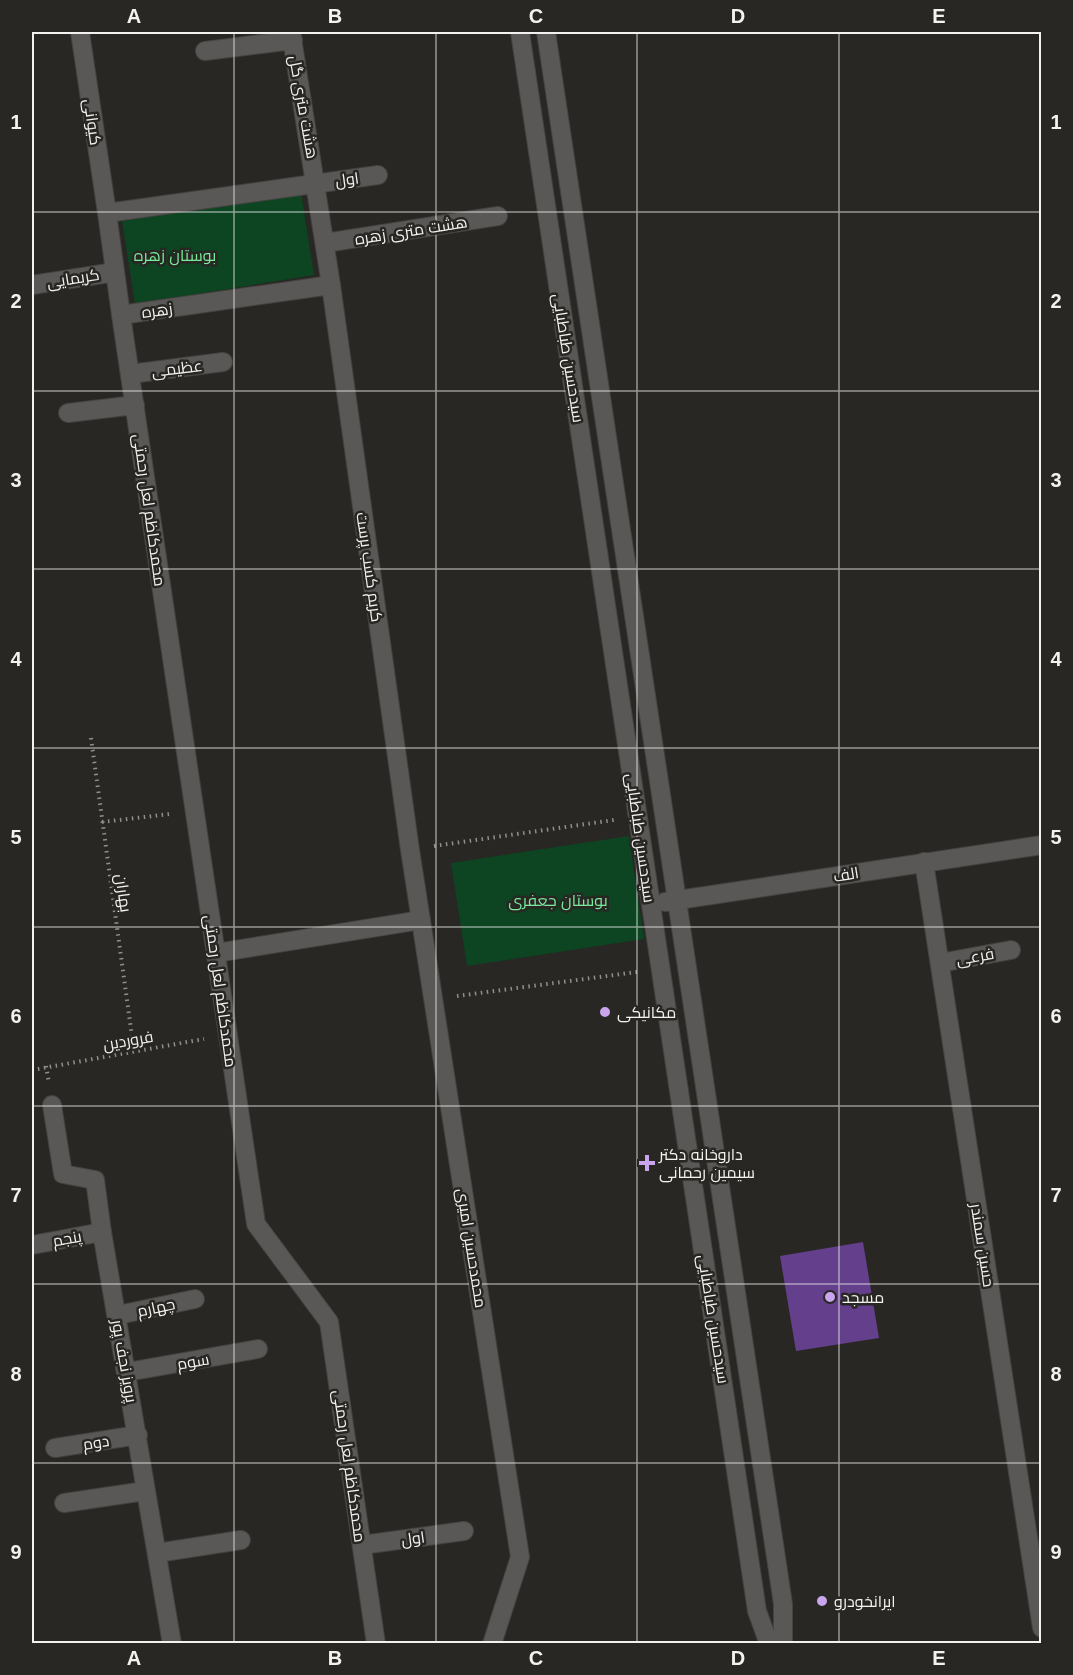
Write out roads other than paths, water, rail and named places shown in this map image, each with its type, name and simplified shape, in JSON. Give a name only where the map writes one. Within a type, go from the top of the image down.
[{"type":"street","name":"کیوانی","points":[[80,32],[106,213]]},
{"type":"street","name":"سیدحسین طباطبایی","points":[[520,32],[757,1611],[769,1644]]},
{"type":"street","name":"سیدحسین طباطبایی","points":[[546,32],[781,1592],[783,1644]]},
{"type":"street","points":[[205,51],[292,36]]},
{"type":"street","name":"هشت متری گل","points":[[292,36],[317,183]]},
{"type":"street","name":"اول","points":[[317,183],[378,175]]},
{"type":"street","points":[[106,213],[317,183],[331,285]]},
{"type":"street","name":"زهره","points":[[106,213],[121,315],[331,285]]},
{"type":"street","name":"هشت متری زهره","points":[[325,243],[498,216]]},
{"type":"street","name":"کریمایی","points":[[32,285],[115,272]]},
{"type":"street","name":"کریم کسب پرست","points":[[331,285],[410,850]]},
{"type":"street","name":"محمدکاظم لعل رحمتی","points":[[121,315],[256,1224],[329,1322],[376,1644]]},
{"type":"street","name":"عظیمی","points":[[130,374],[223,362]]},
{"type":"street","points":[[68,413],[135,405]]},
{"type":"street","name":"الف","points":[[651,904],[1041,845]]},
{"type":"street","name":"محمدحسین امیری","points":[[410,850],[520,1557],[492,1644]]},
{"type":"street","name":"حسین سمندر","points":[[924,862],[1041,1628]]},
{"type":"street","points":[[216,952],[421,920]]},
{"type":"street","name":"فرعی","points":[[940,963],[1011,950]]},
{"type":"street","name":"پرویز نجف پور","points":[[52,1105],[63,1174],[96,1180],[102,1232],[118,1315],[145,1491],[172,1644]]},
{"type":"street","name":"پنجم","points":[[32,1245],[102,1232]]},
{"type":"street","name":"چهارم","points":[[118,1315],[195,1299]]},
{"type":"street","name":"سوم","points":[[127,1372],[258,1349]]},
{"type":"street","name":"دوم","points":[[55,1448],[138,1435]]},
{"type":"street","points":[[64,1503],[145,1491]]},
{"type":"street","name":"اول","points":[[362,1545],[464,1531]]},
{"type":"street","points":[[157,1553],[241,1540]]},
{"type":"place","name":"مکانیکی","points":[[605,1012]]},
{"type":"place","name":"داروخانه دکتر سیمین رحمانی","points":[[647,1163]]},
{"type":"place","name":"مسجد","points":[[830,1297]]},
{"type":"place","name":"ایرانخودرو","points":[[822,1601]]},
{"type":"park label","name":"بوستان زهره","points":[[175,255]]},
{"type":"park label","name":"بوستان جعفری","points":[[558,900]]}]
